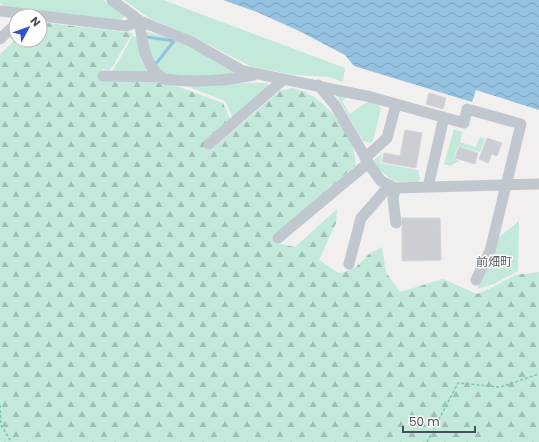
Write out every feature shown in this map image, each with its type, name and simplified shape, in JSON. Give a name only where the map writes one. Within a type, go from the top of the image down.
[{"type":"street","points":[[112,0],[140,21],[190,41],[243,71],[283,80],[318,85],[396,104],[464,123],[468,109],[521,124],[490,251],[476,280]]},
{"type":"street","points":[[48,17],[126,26],[140,21]]},
{"type":"street","points":[[140,21],[141,37],[150,65],[164,80],[230,80],[257,74]]},
{"type":"street","points":[[0,39],[8,32]]},
{"type":"street","points":[[103,76],[160,77]]},
{"type":"street","points":[[210,144],[283,80]]},
{"type":"street","points":[[318,85],[335,105],[381,181],[392,186],[539,184]]},
{"type":"street","points":[[278,238],[367,160],[387,138],[396,104]]},
{"type":"street","points":[[428,186],[444,117]]},
{"type":"street","points":[[392,186],[396,223]]},
{"type":"street","points":[[349,264],[361,218],[392,186]]},
{"type":"path","points":[[427,442],[458,383],[500,387],[539,374]]},
{"type":"path","points":[[0,405],[1,425],[11,442]]},
{"type":"green space","points":[[0,0],[103,0],[125,16],[121,20],[48,12],[48,8],[5,8],[0,3]]},
{"type":"green space","points":[[124,0],[163,0],[345,68],[343,82],[329,77],[295,75],[252,67],[194,37],[149,18]]},
{"type":"green space","points":[[48,23],[133,33],[110,70],[102,69],[102,81],[168,83],[223,103],[231,120],[205,142],[212,149],[280,91],[292,88],[303,91],[315,98],[326,107],[345,130],[355,154],[355,166],[275,236],[277,243],[295,247],[337,209],[336,223],[319,260],[337,272],[342,273],[356,267],[370,253],[382,247],[386,272],[400,292],[443,279],[477,294],[515,275],[539,272],[539,442],[0,442],[0,54],[8,46],[8,48],[48,48]]},
{"type":"green space","points":[[147,32],[175,39],[234,69],[235,73],[177,79],[158,72],[144,38]]},
{"type":"green space","points":[[133,35],[138,39],[151,72],[112,72]]},
{"type":"green space","points":[[267,83],[269,87],[233,119],[225,101],[184,85]]},
{"type":"green space","points":[[335,93],[349,96],[342,101],[350,114],[366,103],[374,102],[378,104],[381,109],[373,141],[370,143],[363,141]]},
{"type":"green space","points":[[454,129],[462,132],[460,142],[476,147],[480,137],[485,139],[480,152],[458,146],[454,158],[459,161],[450,166],[444,164]]},
{"type":"green space","points":[[382,153],[380,163],[418,170],[420,179],[418,182],[399,182],[383,173],[374,164],[375,159]]},
{"type":"green space","points":[[519,221],[518,271],[494,284],[477,289],[494,256],[498,238]]},
{"type":"water","points":[[223,0],[539,0],[539,110],[476,90],[472,102],[354,66],[345,55],[299,31],[257,12]]},
{"type":"building","points":[[429,93],[446,98],[443,109],[426,104]]},
{"type":"building","points":[[405,130],[422,133],[416,168],[382,162],[384,153],[400,156]]},
{"type":"building","points":[[487,138],[502,143],[497,156],[492,154],[488,163],[479,159]]},
{"type":"building","points":[[459,147],[478,153],[475,164],[455,158]]},
{"type":"building","points":[[402,218],[440,218],[441,260],[402,261]]},
{"type":"waterway","points":[[147,37],[174,41],[155,65]]},
{"type":"district","name":"前畑町","points":[[494,261]]}]
